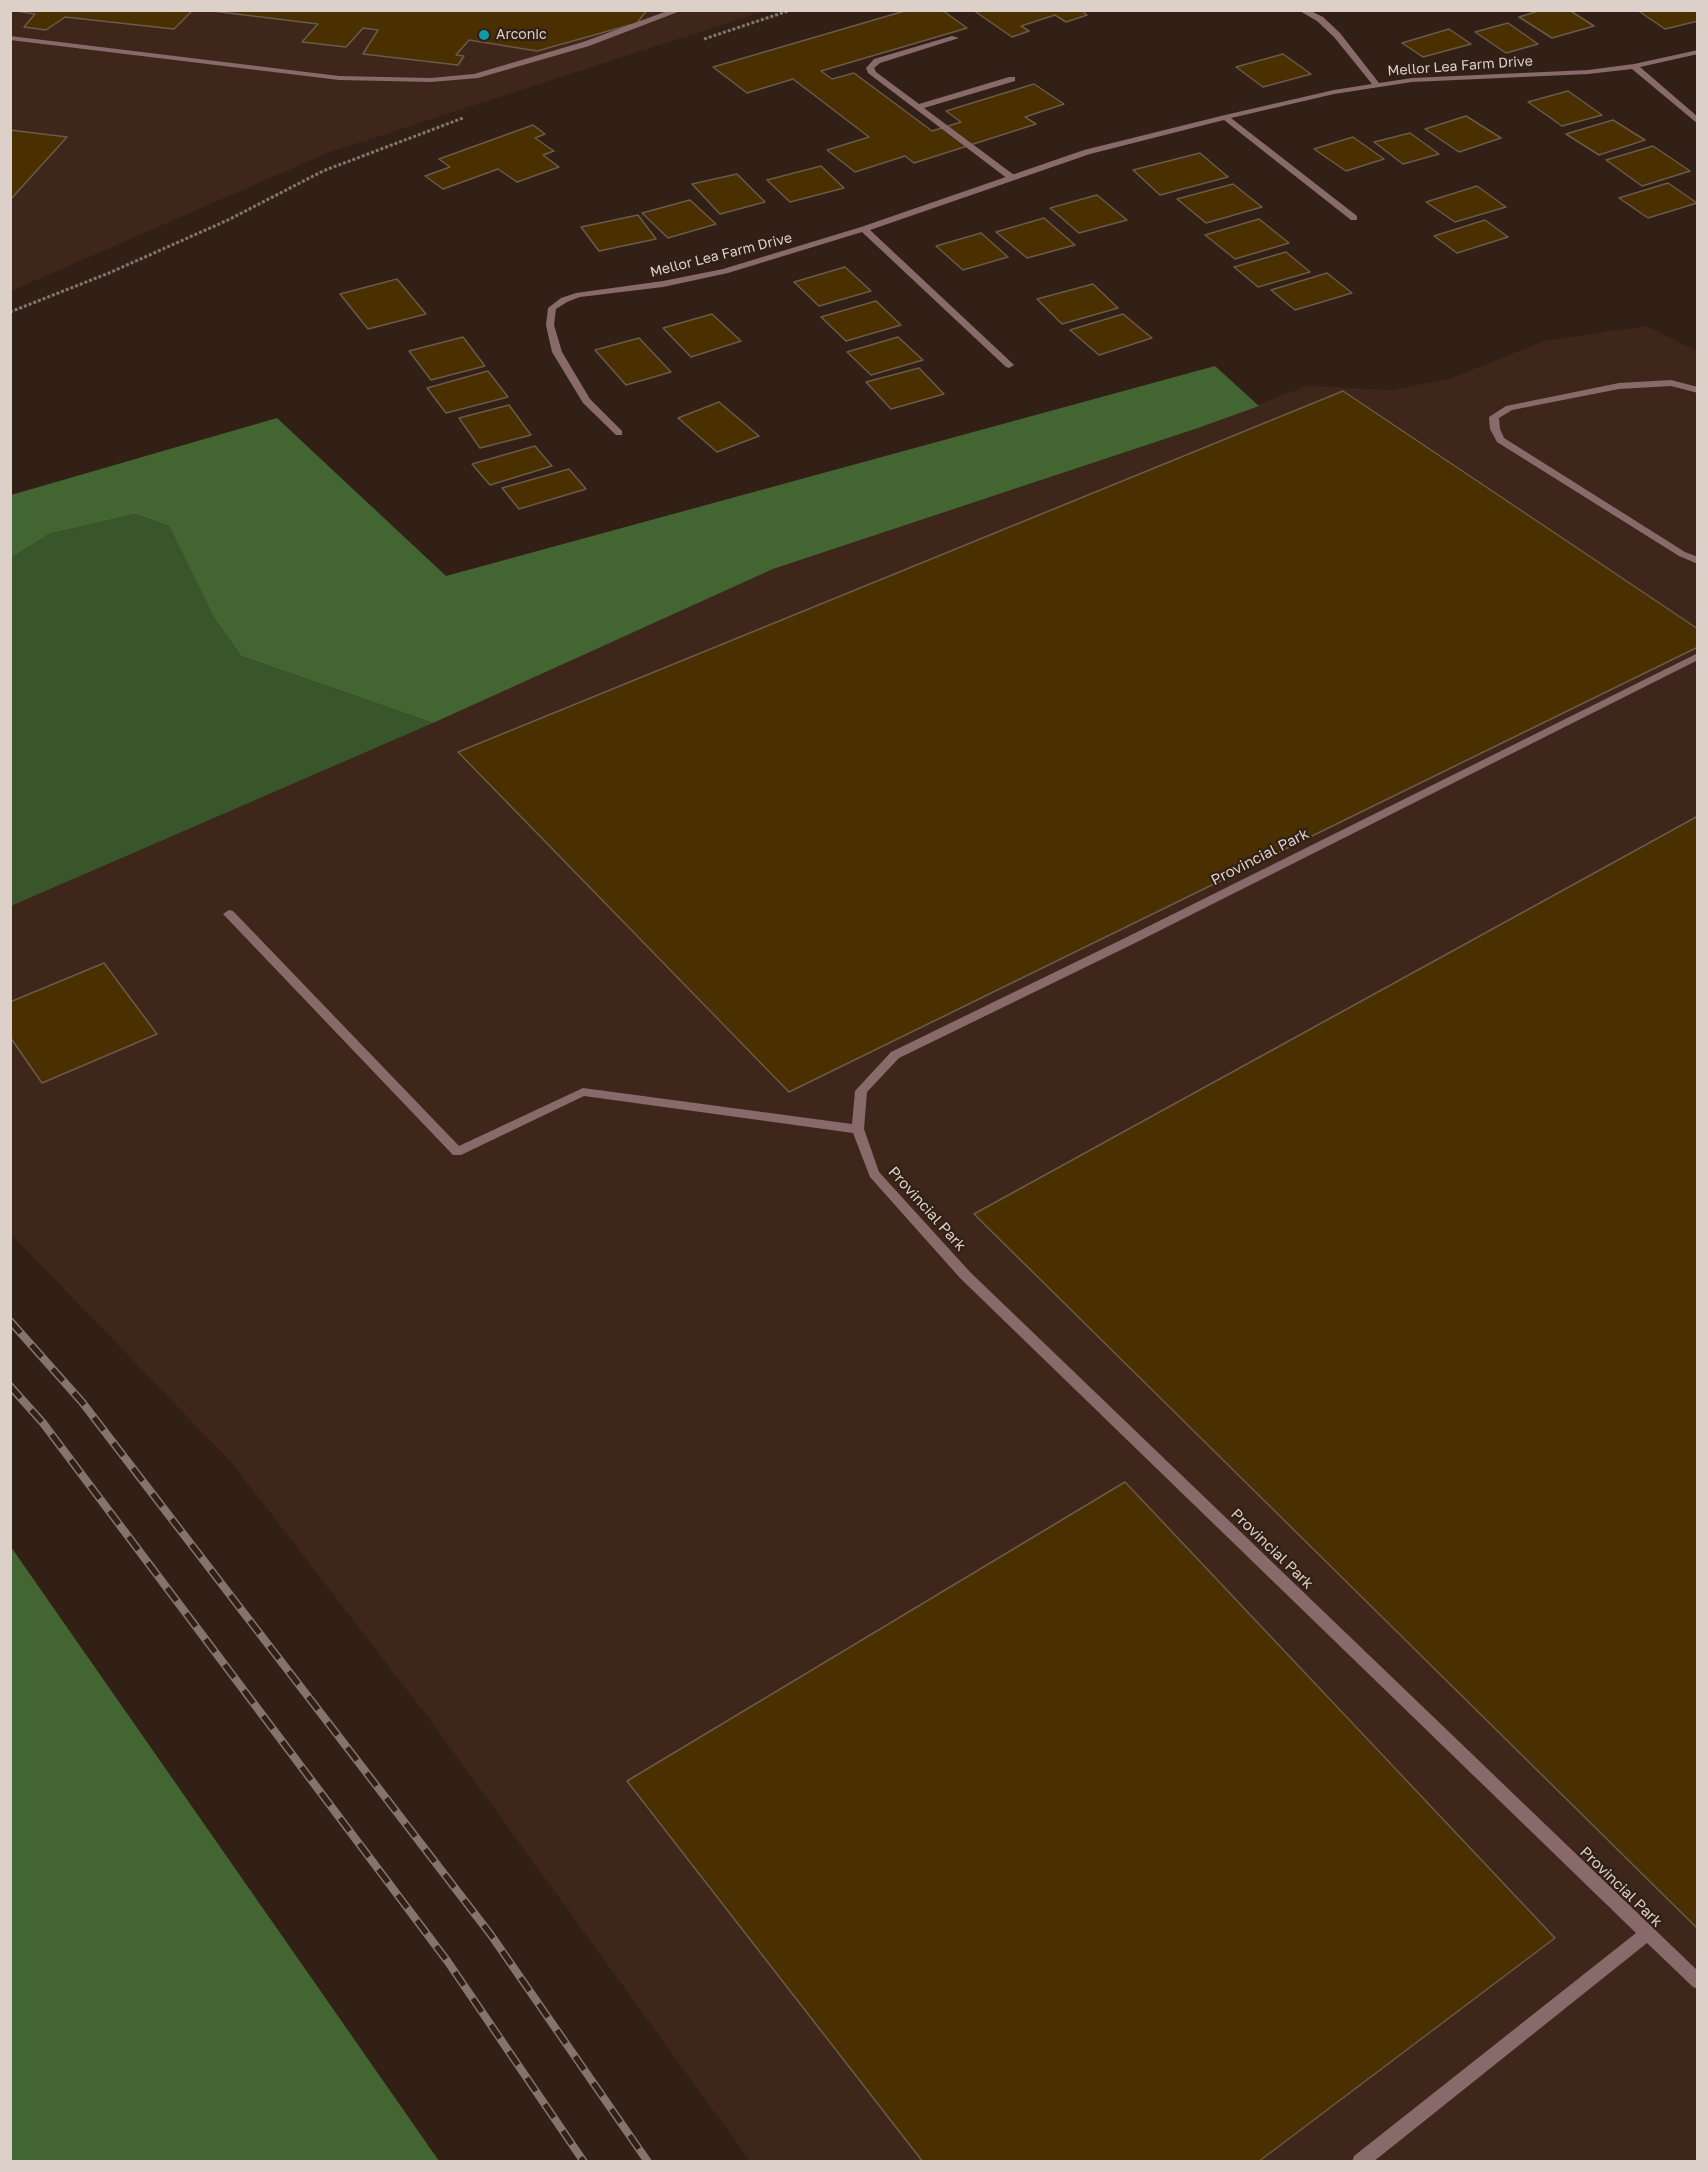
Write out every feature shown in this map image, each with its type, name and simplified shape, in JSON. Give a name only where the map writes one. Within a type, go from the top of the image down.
[{"type":"street","points":[[10,38],[339,78],[431,80],[475,76],[586,44],[679,10]]},
{"type":"street","points":[[1302,10],[1320,19],[1337,34],[1377,84]]},
{"type":"street","points":[[955,38],[877,61],[870,68],[872,73],[1011,177]]},
{"type":"street","name":"Mellor Lea Farm Drive","points":[[619,433],[586,400],[557,352],[550,325],[552,308],[564,300],[579,295],[663,284],[714,273],[864,229],[1088,152],[1225,117],[1377,84],[1412,80],[1588,72],[1634,66],[1698,52]]},
{"type":"street","points":[[1634,66],[1698,122]]},
{"type":"street","points":[[917,107],[1012,79]]},
{"type":"street","points":[[1225,117],[1354,219]]},
{"type":"street","points":[[864,229],[1009,365]]},
{"type":"street","points":[[1698,390],[1671,383],[1619,386],[1509,408],[1494,417],[1500,440],[1683,554],[1698,561]]},
{"type":"street","name":"Provincial Park","points":[[1698,656],[1140,936],[895,1055],[861,1091],[858,1129],[874,1174],[964,1275],[1698,1982]]},
{"type":"street","points":[[229,914],[457,1152],[583,1092],[858,1129]]},
{"type":"street","points":[[1360,2162],[1646,1934]]},
{"type":"path","points":[[703,39],[791,10]]},
{"type":"path","points":[[10,312],[109,273],[228,220],[323,171],[471,114]]},
{"type":"shaded area","points":[[11,11],[764,11],[327,153],[11,291]]},
{"type":"shaded area","points":[[1647,326],[1697,351],[1697,2161],[750,2161],[431,1721],[232,1463],[11,1234],[11,906],[433,723],[773,569],[1198,428],[1307,386],[1391,390],[1449,379],[1544,341]]},
{"type":"green space","points":[[1215,366],[1259,406],[773,569],[433,723],[241,656],[214,618],[169,526],[135,514],[49,534],[11,558],[11,495],[277,418],[446,576]]},
{"type":"green space","points":[[135,514],[169,526],[214,618],[241,656],[433,723],[11,906],[11,558],[49,534]]},
{"type":"green space","points":[[11,1547],[439,2161],[11,2161]]},
{"type":"building","points":[[10,10],[193,10],[174,29],[65,17],[46,30],[24,27],[35,14]]},
{"type":"building","name":"Arconic","points":[[204,10],[647,10],[637,23],[537,51],[469,40],[456,55],[464,56],[458,65],[363,54],[378,30],[363,28],[346,47],[302,42],[318,24]]},
{"type":"building","points":[[908,10],[942,10],[967,28],[821,71],[832,79],[854,73],[932,131],[961,122],[946,111],[1034,84],[1064,104],[1025,117],[1036,124],[914,163],[905,156],[855,172],[827,150],[869,137],[793,79],[747,93],[713,67]]},
{"type":"building","points":[[973,10],[1081,10],[1087,15],[1066,22],[1055,15],[1021,26],[1029,31],[1012,37]]},
{"type":"building","points":[[1542,10],[1569,10],[1594,26],[1552,38],[1519,17]]},
{"type":"building","points":[[1637,10],[1698,10],[1698,21],[1665,29]]},
{"type":"building","points":[[1508,23],[1538,44],[1506,53],[1475,32]]},
{"type":"building","points":[[1449,29],[1471,44],[1423,57],[1402,43]]},
{"type":"building","points":[[1283,54],[1311,74],[1263,87],[1236,67]]},
{"type":"building","points":[[1568,91],[1602,115],[1562,126],[1528,102]]},
{"type":"building","points":[[1466,116],[1501,138],[1459,152],[1425,129]]},
{"type":"building","points":[[1613,120],[1645,140],[1599,155],[1566,134]]},
{"type":"building","points":[[533,125],[545,134],[535,138],[554,151],[543,155],[559,167],[517,182],[498,169],[443,189],[425,176],[450,167],[439,159]]},
{"type":"building","points":[[10,130],[67,137],[10,200]]},
{"type":"building","points":[[1410,133],[1439,154],[1403,164],[1374,142]]},
{"type":"building","points":[[1353,137],[1384,159],[1346,171],[1314,149]]},
{"type":"building","points":[[1653,146],[1690,171],[1642,186],[1606,160]]},
{"type":"building","points":[[1200,153],[1228,177],[1160,195],[1133,170]]},
{"type":"building","points":[[821,166],[844,188],[790,202],[767,180]]},
{"type":"building","points":[[737,174],[765,202],[720,214],[692,184]]},
{"type":"building","points":[[1668,183],[1697,203],[1648,218],[1619,198]]},
{"type":"building","points":[[1233,184],[1262,207],[1206,223],[1177,199]]},
{"type":"building","points":[[1477,186],[1506,207],[1455,222],[1426,202]]},
{"type":"building","points":[[1097,195],[1127,220],[1079,233],[1050,208]]},
{"type":"building","points":[[690,200],[716,224],[668,238],[642,213]]},
{"type":"building","points":[[638,215],[656,239],[599,251],[581,227]]},
{"type":"building","points":[[1044,218],[1075,245],[1027,258],[996,232]]},
{"type":"building","points":[[1259,219],[1289,243],[1235,259],[1205,235]]},
{"type":"building","points":[[1485,220],[1508,237],[1457,253],[1434,236]]},
{"type":"building","points":[[981,233],[1008,257],[963,270],[936,246]]},
{"type":"building","points":[[1286,252],[1310,272],[1258,287],[1234,267]]},
{"type":"building","points":[[845,267],[871,291],[819,306],[794,282]]},
{"type":"building","points":[[1327,273],[1352,293],[1295,310],[1271,290]]},
{"type":"building","points":[[397,279],[426,314],[368,329],[340,294]]},
{"type":"building","points":[[1093,284],[1118,308],[1062,324],[1037,299]]},
{"type":"building","points":[[876,301],[901,325],[846,341],[821,317]]},
{"type":"building","points":[[712,314],[741,341],[691,357],[663,328]]},
{"type":"building","points":[[1123,314],[1152,338],[1099,355],[1070,330]]},
{"type":"building","points":[[463,337],[485,366],[431,380],[409,351]]},
{"type":"building","points":[[898,337],[923,360],[871,375],[847,352]]},
{"type":"building","points":[[639,338],[671,372],[626,385],[595,350]]},
{"type":"building","points":[[919,368],[944,394],[891,409],[866,382]]},
{"type":"building","points":[[488,371],[508,397],[446,413],[427,388]]},
{"type":"building","points":[[1343,391],[1698,629],[1698,647],[789,1092],[458,752]]},
{"type":"building","points":[[719,402],[759,436],[717,452],[678,418]]},
{"type":"building","points":[[509,405],[531,435],[480,448],[459,418]]},
{"type":"building","points":[[535,446],[552,466],[490,485],[472,464]]},
{"type":"building","points":[[569,469],[586,489],[519,509],[502,488]]},
{"type":"building","points":[[1698,816],[1698,1929],[974,1214]]},
{"type":"building","points":[[104,963],[157,1034],[42,1083],[10,1037],[10,1002]]},
{"type":"building","points":[[1125,1482],[1555,1938],[1258,2162],[923,2162],[627,1781]]},
{"type":"railway","points":[[10,1321],[82,1402],[491,1935],[648,2162]]},
{"type":"railway","points":[[10,1386],[43,1423],[448,1962],[584,2162]]},
{"type":"place","name":"Arconic","points":[[484,35]]}]
